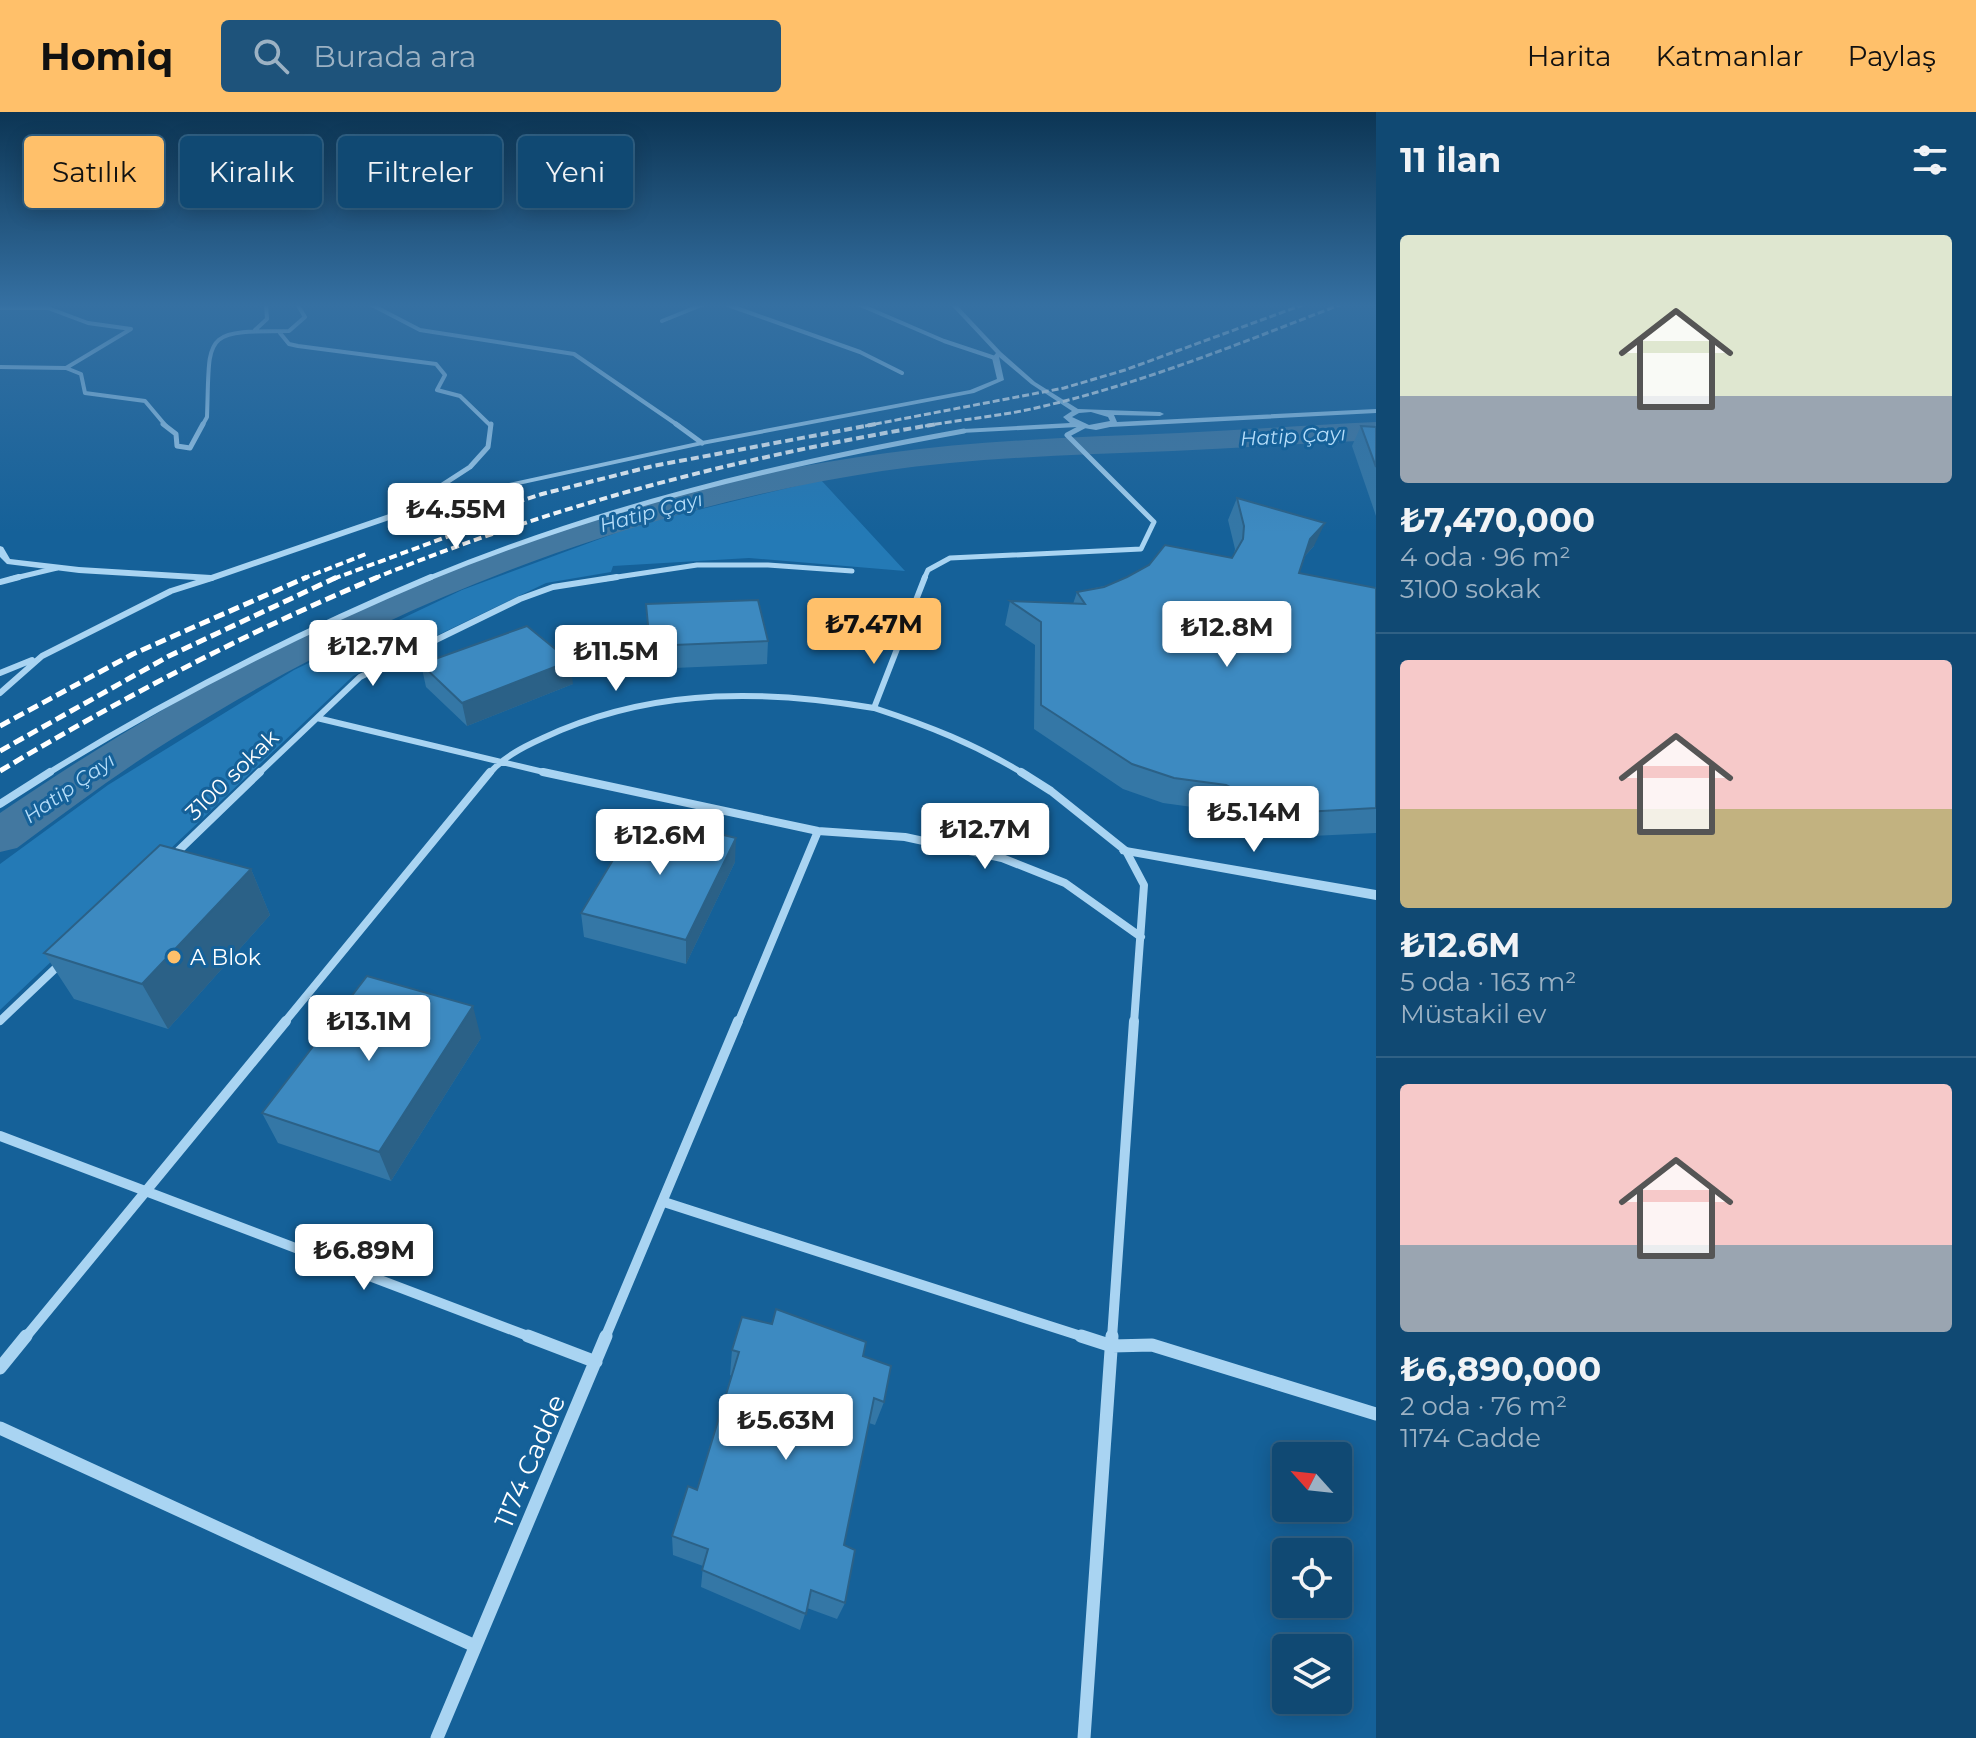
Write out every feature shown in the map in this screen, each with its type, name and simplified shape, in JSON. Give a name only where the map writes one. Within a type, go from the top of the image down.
[{"type":"street","points":[[82,380],[85,393],[145,401],[161,422],[176,434],[177,446],[190,448],[207,417],[208,380]]},
{"type":"street","points":[[395,515],[470,467],[488,447],[491,424],[460,396],[437,390],[442,380]]},
{"type":"street","points":[[610,380],[650,404],[702,443]]},
{"type":"street","points":[[0,673],[42,656],[171,591],[395,515],[504,486],[702,443],[972,392],[1001,380]]},
{"type":"street","points":[[1029,380],[1077,411]]},
{"type":"street","points":[[0,804],[73,756],[238,665],[351,609],[583,520],[679,492],[868,448],[1077,411],[1186,414],[1217,418]]},
{"type":"street","points":[[964,431],[1376,411]]},
{"type":"street","points":[[1099,412],[1111,416],[1114,422],[1111,425]]},
{"type":"street","points":[[1068,414],[1068,419],[1081,425]]},
{"type":"street","points":[[874,708],[928,570],[950,558],[1141,549],[1154,522],[1067,435],[1081,425]]},
{"type":"street","points":[[0,549],[7,561],[212,578]]},
{"type":"street","name":"3100 sokak","points":[[168,861],[360,677],[520,599],[553,587],[697,565],[768,565],[852,571]]},
{"type":"street","points":[[0,582],[58,567]]},
{"type":"street","points":[[0,693],[42,656]]},
{"type":"street","points":[[0,1368],[498,763],[528,743],[573,724],[629,705],[695,695],[755,692],[818,697],[874,708],[940,729],[988,752],[1051,791],[1126,851],[1144,885],[1084,1738]]},
{"type":"street","points":[[317,718],[498,763],[818,831],[848,829],[979,853],[1056,878],[1141,937]]},
{"type":"street","name":"1174 Cadde","points":[[437,1738],[818,831]]},
{"type":"street","points":[[1126,851],[1376,895]]},
{"type":"street","points":[[0,1021],[67,957]]},
{"type":"street","points":[[0,1136],[596,1362]]},
{"type":"street","points":[[664,1202],[1112,1346],[1152,1345],[1376,1414]]},
{"type":"street","points":[[0,1428],[475,1646]]},
{"type":"shaded area","points":[[821,480],[905,571],[749,558],[613,566],[611,572],[546,583],[353,676],[0,1010],[0,864],[108,785],[294,670],[462,590],[640,524]]},
{"type":"building","points":[[1361,426],[1376,427],[1376,467]]},
{"type":"building","points":[[1237,498],[1325,523],[1310,539],[1299,573],[1376,588],[1376,808],[1304,812],[1253,799],[1226,785],[1174,778],[1132,764],[1041,705],[1041,622],[1010,601],[1085,604],[1077,592],[1104,587],[1127,577],[1149,565],[1165,545],[1232,558],[1243,539],[1244,526]]},
{"type":"building","points":[[758,600],[768,641],[650,646],[646,604]]},
{"type":"building","points":[[527,626],[570,661],[462,703],[421,664]]},
{"type":"building","points":[[640,815],[736,838],[686,940],[581,913]]},
{"type":"building","points":[[160,845],[251,869],[142,984],[44,953]]},
{"type":"building","points":[[367,976],[473,1006],[379,1152],[262,1113]]},
{"type":"building","points":[[776,1309],[866,1342],[863,1356],[891,1366],[884,1402],[874,1398],[844,1545],[855,1550],[845,1603],[811,1590],[806,1614],[702,1570],[708,1549],[672,1536],[688,1486],[697,1490],[739,1352],[732,1350],[742,1317],[772,1324]]},
{"type":"waterway","name":"Hatip Çayı","points":[[0,836],[132,745],[259,670],[430,588],[607,524],[698,498],[884,462],[1031,449],[1376,431]]},
{"type":"railway","points":[[865,426],[1064,388],[1092,380]]},
{"type":"railway","points":[[933,425],[1026,410],[1136,380]]},
{"type":"railway","points":[[448,525],[542,494],[653,466],[876,424]]},
{"type":"railway","points":[[933,425],[937,424]]},
{"type":"railway","points":[[377,577],[511,528],[651,485],[793,451],[933,425]]},
{"type":"railway","points":[[925,426],[933,425]]},
{"type":"railway","points":[[333,579],[468,529]]},
{"type":"railway","points":[[306,577],[366,554]]},
{"type":"railway","points":[[0,726],[133,654],[306,577]]},
{"type":"railway","points":[[302,579],[306,577]]},
{"type":"railway","points":[[0,751],[169,656],[337,577]]},
{"type":"railway","points":[[0,771],[186,667],[377,577]]},
{"type":"railway","points":[[373,579],[377,577]]},
{"type":"place","name":"A Blok","points":[[174,957]]}]
